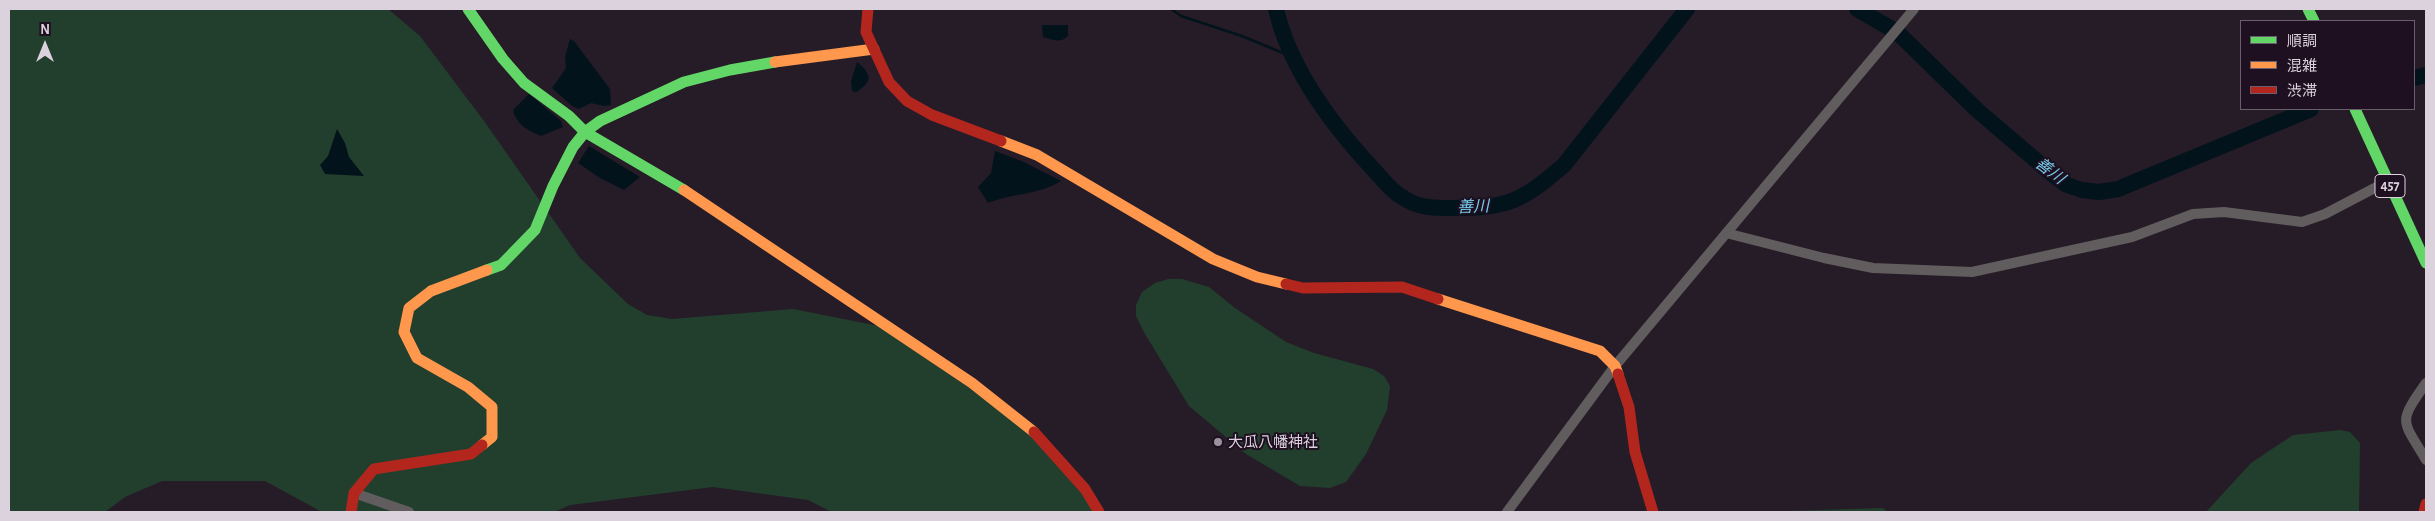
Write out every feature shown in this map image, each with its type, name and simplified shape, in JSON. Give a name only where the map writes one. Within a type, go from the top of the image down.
[{"type":"main road","points":[[468,9],[504,61],[517,75],[539,94],[571,116],[585,132],[700,199],[878,318],[1024,422],[1085,489],[1099,512]]},
{"type":"main road","points":[[868,9],[866,32],[889,82],[907,101],[932,115],[1037,155],[1213,259],[1257,276],[1303,288],[1402,288],[1600,351],[1615,366],[1629,407],[1635,452],[1653,512]]},
{"type":"main road","points":[[351,512],[354,493],[374,468],[471,454],[492,437],[492,407],[468,387],[417,358],[404,332],[409,308],[431,291],[501,265],[535,230],[552,186],[573,147],[585,132],[600,121],[684,82],[738,69],[814,56],[874,49]]},
{"type":"main road","name":"457","points":[[2355,110],[2426,263]]},
{"type":"main road","points":[[2424,512],[2426,504]]},
{"type":"street","points":[[1507,512],[1615,366],[1913,10]]},
{"type":"street","points":[[1726,232],[1824,258],[1873,268],[1972,272],[2132,237],[2194,214],[2224,212],[2274,220],[2302,222],[2325,214],[2388,181]]},
{"type":"street","points":[[2426,383],[2405,416],[2406,425],[2426,460]]},
{"type":"street","points":[[354,493],[409,512]]},
{"type":"green space","points":[[9,9],[388,9],[420,36],[484,121],[580,258],[628,304],[647,315],[672,319],[793,309],[879,326],[1045,440],[1104,512],[832,512],[808,500],[713,487],[570,505],[554,512],[322,512],[265,481],[162,481],[125,497],[105,512],[9,512]]},
{"type":"green space","points":[[1168,279],[1182,279],[1209,287],[1235,308],[1286,342],[1314,353],[1373,369],[1384,376],[1390,386],[1387,410],[1366,454],[1346,482],[1330,488],[1300,486],[1246,454],[1189,406],[1136,316],[1136,305],[1142,292],[1155,283]]},
{"type":"green space","points":[[2340,430],[2350,432],[2360,443],[2359,512],[2206,512],[2251,463],[2293,435]]},
{"type":"green space","points":[[1883,508],[1888,512],[1757,512]]},
{"type":"water","points":[[1042,25],[1068,25],[1068,36],[1062,40],[1043,37]]},
{"type":"water","points":[[570,39],[574,41],[610,89],[611,105],[604,106],[591,103],[579,109],[572,106],[552,88],[566,68],[565,57]]},
{"type":"water","points":[[857,62],[866,70],[869,78],[865,85],[856,92],[852,91],[851,81]]},
{"type":"water","points":[[529,94],[561,121],[563,127],[541,136],[520,123],[513,110]]},
{"type":"water","points":[[337,129],[345,143],[349,157],[364,176],[325,174],[320,165],[328,156]]},
{"type":"water","points":[[589,146],[640,177],[624,190],[600,178],[578,163]]},
{"type":"water","points":[[995,151],[1024,162],[1061,181],[1044,189],[988,203],[978,187],[991,173]]},
{"type":"waterway","points":[[1171,9],[1181,16],[1242,36],[1295,58]]},
{"type":"waterway","name":"善川","points":[[1276,9],[1291,54],[1302,75],[1328,115],[1358,153],[1397,194],[1412,203],[1434,208],[1471,208],[1501,204],[1525,195],[1549,177],[1564,165],[1687,9]]},
{"type":"waterway","name":"善川","points":[[1857,9],[1897,32],[1977,110],[2052,174],[2067,185],[2082,190],[2099,192],[2118,189],[2309,110]]},
{"type":"waterway","name":"善川","points":[[2415,78],[2426,75]]},
{"type":"traffic: fast","points":[[468,9],[503,59],[524,83],[569,116],[585,132],[684,190]]},
{"type":"traffic: fast","points":[[2308,9],[2314,20]]},
{"type":"traffic: fast","points":[[487,270],[501,265],[535,230],[553,186],[573,147],[585,132],[600,121],[684,82],[730,70],[775,62]]},
{"type":"traffic: fast","points":[[2355,110],[2426,263]]},
{"type":"traffic: slow","points":[[775,62],[874,49]]},
{"type":"traffic: slow","points":[[1001,141],[1037,155],[1213,259],[1257,277],[1286,284]]},
{"type":"traffic: slow","points":[[684,190],[972,383],[1034,432]]},
{"type":"traffic: slow","points":[[482,445],[492,437],[492,407],[468,387],[417,358],[404,332],[409,308],[431,291],[487,270]]},
{"type":"traffic: slow","points":[[1438,299],[1600,351],[1615,366],[1618,374]]},
{"type":"traffic: jam","points":[[868,9],[866,32],[889,82],[907,101],[932,115],[1001,141]]},
{"type":"traffic: jam","points":[[1286,284],[1303,288],[1402,287],[1438,299]]},
{"type":"traffic: jam","points":[[1618,374],[1629,407],[1635,452],[1653,512]]},
{"type":"traffic: jam","points":[[1034,432],[1085,489],[1099,512]]},
{"type":"traffic: jam","points":[[351,512],[354,493],[374,469],[471,454],[482,445]]},
{"type":"traffic: jam","points":[[2424,512],[2426,504]]},
{"type":"place","name":"大瓜八幡神社","points":[[1218,442]]}]
